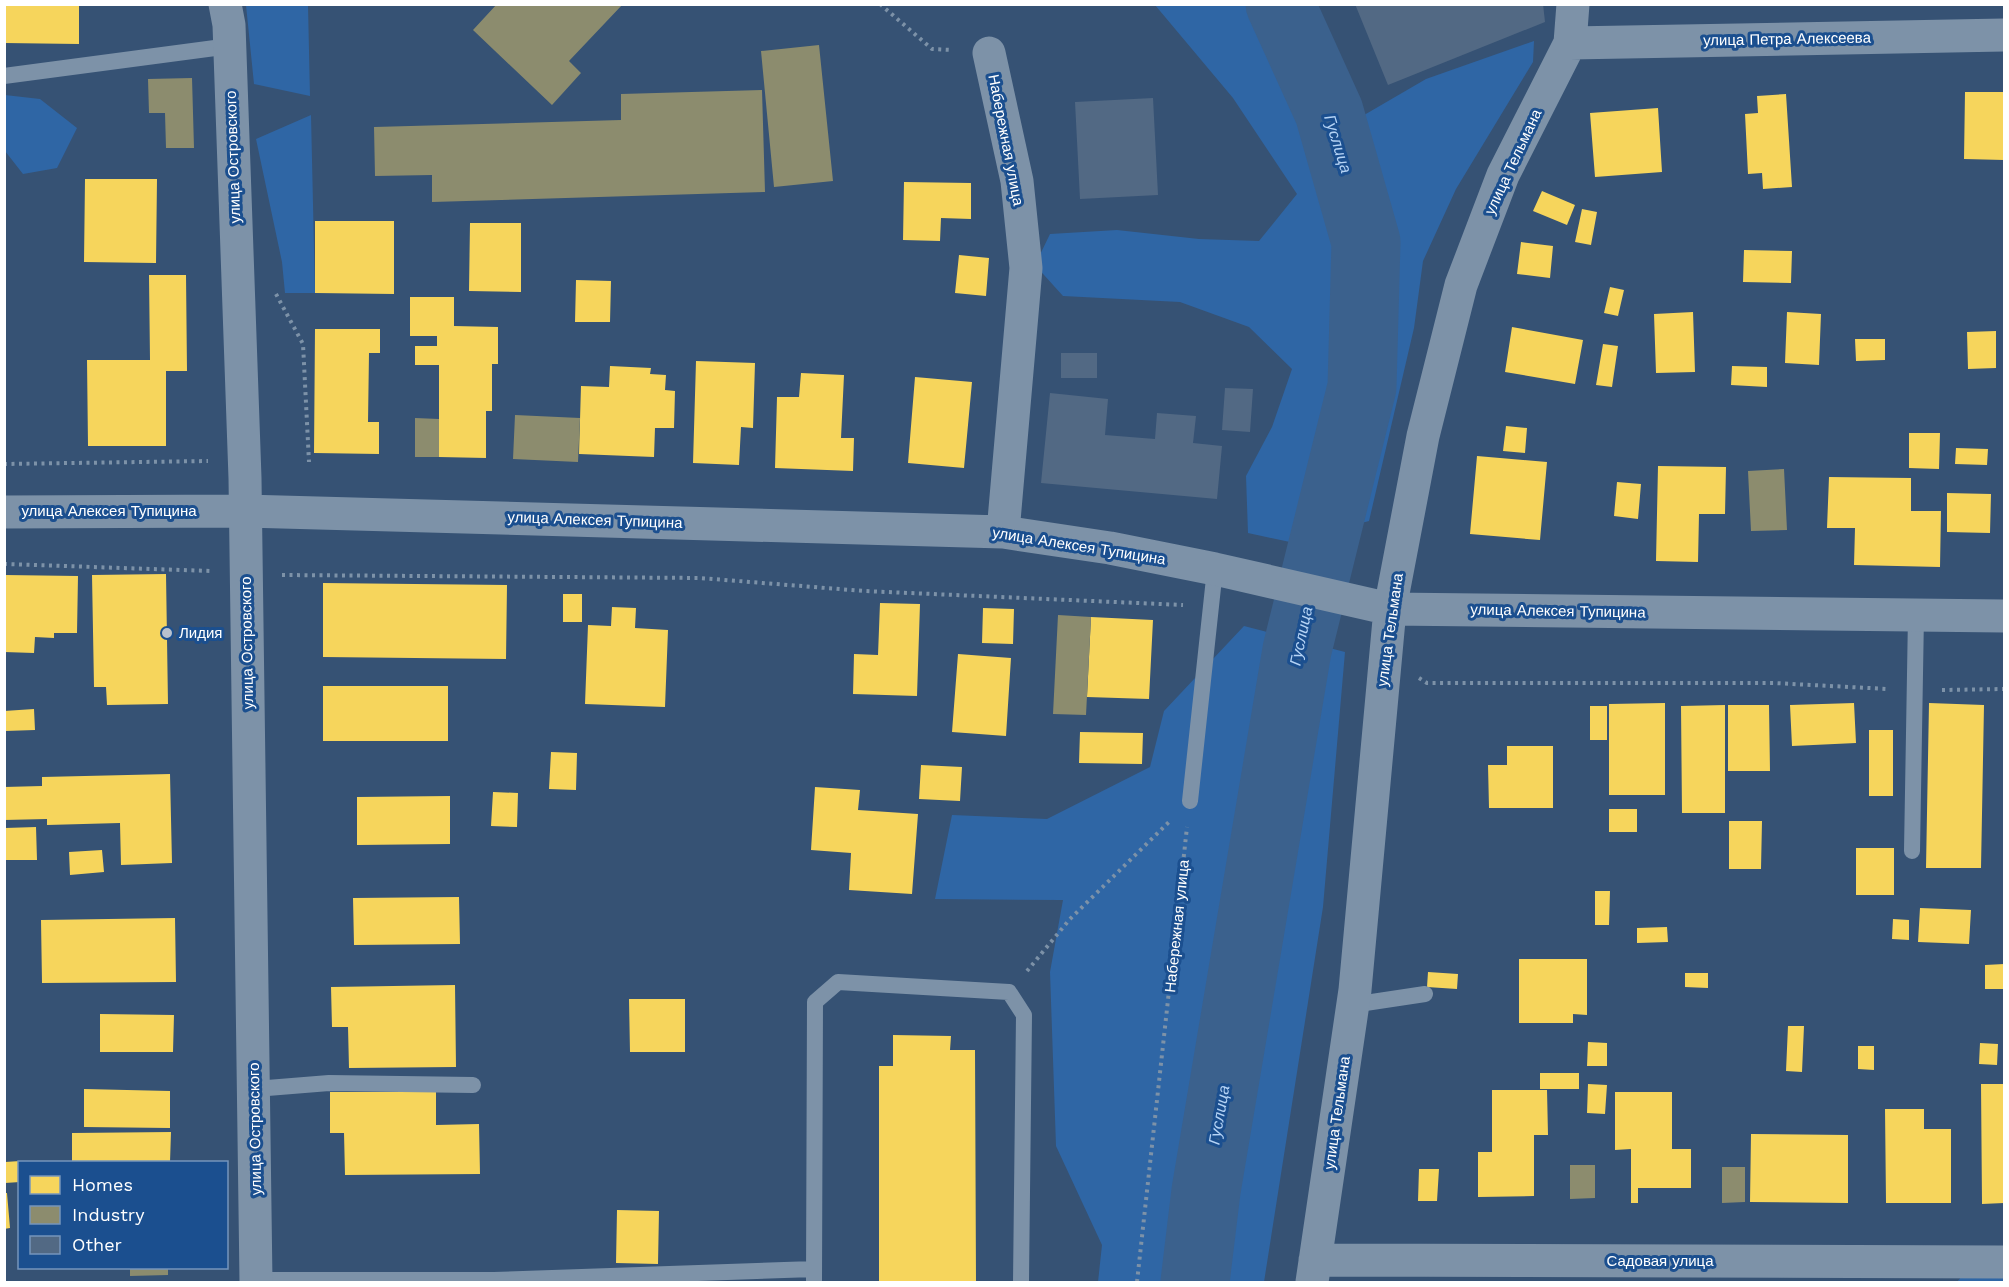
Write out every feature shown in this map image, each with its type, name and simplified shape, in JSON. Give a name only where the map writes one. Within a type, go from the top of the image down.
[{"type":"street","name":"улица Островского","points":[[225,4],[230,46],[244,460],[255,1089],[256,1281]]},
{"type":"street","name":"улица Тельмана","points":[[1313,1271],[1352,1005],[1390,609],[1423,436],[1461,285],[1503,175],[1570,43],[1573,4]]},
{"type":"street","name":"улица Петра Алексеева","points":[[1570,43],[2004,35]]},
{"type":"street","name":"Набережная улица","points":[[989,53],[1017,181],[1026,268],[1003,532]]},
{"type":"street","name":"улица Алексея Тупицина","points":[[4,512],[245,511],[1003,532],[1110,548],[1390,609],[2004,616]]},
{"type":"street","name":"Садовая улица","points":[[1313,1271],[2004,1262]]},
{"type":"lane","points":[[4,75],[230,46]]},
{"type":"lane","points":[[1190,801],[1212,606],[1229,573]]},
{"type":"lane","points":[[1912,851],[1916,615]]},
{"type":"lane","points":[[256,1281],[494,1281],[814,1276],[814,1002],[838,982],[1009,992],[1023,1015],[1021,1282]]},
{"type":"lane","points":[[1352,1005],[1425,994]]},
{"type":"lane","points":[[255,1089],[329,1083],[473,1085]]},
{"type":"path","name":"Набережная улица","points":[[880,4],[932,49],[989,53]]},
{"type":"path","points":[[4,464],[244,460]]},
{"type":"path","points":[[4,564],[313,576],[699,578],[864,591],[1212,606]]},
{"type":"path","points":[[1385,652],[1427,683],[1774,683],[1915,690],[2004,689]]},
{"type":"path","name":"Набережная улица","points":[[1137,1282],[1190,801]]},
{"type":"path","points":[[1009,992],[1070,919],[1190,801]]},
{"type":"shaded area","points":[[246,5],[308,5],[310,96],[254,84]]},
{"type":"shaded area","points":[[1155,5],[1247,5],[1265,25],[1324,150],[1359,118],[1426,79],[1534,41],[1533,62],[1456,189],[1423,261],[1414,328],[1369,521],[1290,542],[1248,533],[1246,476],[1272,427],[1292,369],[1249,327],[1180,302],[1063,296],[1035,265],[1050,234],[1117,230],[1199,239],[1259,241],[1297,194],[1233,98]]},
{"type":"shaded area","points":[[5,95],[40,99],[77,128],[57,168],[23,174],[5,151]]},
{"type":"shaded area","points":[[311,115],[315,293],[285,293],[282,262],[256,139]]},
{"type":"shaded area","points":[[1244,626],[1345,652],[1323,907],[1264,1282],[1098,1282],[1102,1245],[1056,1146],[1050,972],[1063,900],[935,899],[952,815],[1047,819],[1150,767],[1164,711]]},
{"type":"shaded area","points":[[1962,1276],[2004,1278],[2004,1282],[1957,1282]]},
{"type":"building: Homes","points":[[4,4],[79,4],[79,44],[4,43]]},
{"type":"building: Homes","points":[[1965,92],[2004,92],[2004,160],[1964,159]]},
{"type":"building: Homes","points":[[1786,94],[1792,187],[1763,189],[1762,173],[1748,174],[1745,114],[1758,113],[1757,96]]},
{"type":"building: Homes","points":[[1658,108],[1662,172],[1595,177],[1590,113]]},
{"type":"building: Homes","points":[[85,179],[157,179],[156,263],[84,262]]},
{"type":"building: Homes","points":[[904,182],[971,183],[971,219],[941,218],[940,241],[903,240]]},
{"type":"building: Homes","points":[[1542,191],[1575,205],[1567,225],[1533,211]]},
{"type":"building: Homes","points":[[1582,209],[1597,212],[1591,245],[1575,242]]},
{"type":"building: Homes","points":[[315,221],[394,221],[394,294],[315,293]]},
{"type":"building: Homes","points":[[470,223],[521,223],[521,292],[469,291]]},
{"type":"building: Homes","points":[[1521,242],[1553,246],[1550,278],[1517,274]]},
{"type":"building: Homes","points":[[1744,250],[1792,251],[1791,283],[1743,282]]},
{"type":"building: Homes","points":[[959,255],[989,258],[986,296],[955,293]]},
{"type":"building: Homes","points":[[149,275],[186,275],[187,371],[166,371],[166,446],[88,446],[87,360],[150,360]]},
{"type":"building: Homes","points":[[576,280],[611,281],[610,322],[575,322]]},
{"type":"building: Homes","points":[[1610,287],[1624,290],[1618,316],[1604,313]]},
{"type":"building: Homes","points":[[410,297],[454,297],[454,326],[498,327],[498,364],[492,364],[492,411],[486,411],[486,458],[439,457],[439,365],[415,365],[415,346],[437,346],[437,336],[410,336]]},
{"type":"building: Homes","points":[[1693,312],[1695,372],[1656,373],[1654,314]]},
{"type":"building: Homes","points":[[1787,312],[1821,314],[1819,365],[1785,363]]},
{"type":"building: Homes","points":[[1512,327],[1583,340],[1575,384],[1505,372]]},
{"type":"building: Homes","points":[[315,329],[380,329],[380,353],[369,353],[368,422],[379,422],[379,454],[314,453]]},
{"type":"building: Homes","points":[[1996,331],[1996,368],[1968,369],[1967,332]]},
{"type":"building: Homes","points":[[1855,339],[1885,339],[1885,360],[1856,361]]},
{"type":"building: Homes","points":[[1603,344],[1618,346],[1612,387],[1596,385]]},
{"type":"building: Homes","points":[[696,361],[755,363],[753,428],[741,427],[739,465],[693,463]]},
{"type":"building: Homes","points":[[610,366],[651,368],[650,374],[666,375],[665,390],[675,391],[674,428],[655,428],[654,457],[579,454],[581,386],[609,387]]},
{"type":"building: Homes","points":[[1732,366],[1767,367],[1767,387],[1731,385]]},
{"type":"building: Homes","points":[[801,373],[844,375],[841,438],[854,438],[853,471],[775,468],[777,397],[799,397]]},
{"type":"building: Homes","points":[[915,377],[972,382],[964,468],[908,463]]},
{"type":"building: Homes","points":[[1506,426],[1527,428],[1525,453],[1503,451]]},
{"type":"building: Homes","points":[[1909,433],[1940,433],[1939,469],[1909,468]]},
{"type":"building: Homes","points":[[1956,448],[1988,449],[1987,465],[1955,464]]},
{"type":"building: Homes","points":[[1477,456],[1547,462],[1540,540],[1470,534]]},
{"type":"building: Homes","points":[[1658,466],[1726,467],[1725,514],[1699,514],[1698,562],[1656,561]]},
{"type":"building: Homes","points":[[1829,477],[1911,478],[1911,511],[1941,511],[1940,567],[1854,565],[1855,528],[1827,528]]},
{"type":"building: Homes","points":[[1617,482],[1641,484],[1638,519],[1614,516]]},
{"type":"building: Homes","points":[[1947,493],[1991,494],[1990,533],[1947,532]]},
{"type":"building: Homes","points":[[166,574],[168,704],[107,705],[106,687],[94,687],[92,575]]},
{"type":"building: Homes","points":[[5,575],[78,576],[77,633],[54,633],[54,638],[35,637],[34,653],[4,652]]},
{"type":"building: Homes","points":[[323,583],[507,585],[506,659],[323,657]]},
{"type":"building: Homes","points":[[563,594],[582,594],[582,622],[563,622]]},
{"type":"building: Homes","points":[[880,603],[920,604],[917,696],[853,694],[854,654],[878,655]]},
{"type":"building: Homes","points":[[612,607],[636,608],[635,628],[668,630],[665,707],[585,704],[588,625],[611,626]]},
{"type":"building: Homes","points":[[983,608],[1014,609],[1013,644],[982,643]]},
{"type":"building: Homes","points":[[1091,617],[1153,620],[1149,699],[1087,697]]},
{"type":"building: Homes","points":[[958,654],[1011,658],[1006,736],[952,732]]},
{"type":"building: Homes","points":[[323,686],[448,686],[448,741],[323,741]]},
{"type":"building: Homes","points":[[1665,703],[1665,795],[1609,795],[1609,704]]},
{"type":"building: Homes","points":[[1854,703],[1856,743],[1792,746],[1790,705]]},
{"type":"building: Homes","points":[[1929,703],[1984,705],[1981,868],[1926,868]]},
{"type":"building: Homes","points":[[1725,705],[1725,813],[1682,813],[1681,706]]},
{"type":"building: Homes","points":[[1728,705],[1769,705],[1770,771],[1728,771]]},
{"type":"building: Homes","points":[[1590,706],[1607,706],[1607,740],[1590,740]]},
{"type":"building: Homes","points":[[34,709],[35,730],[5,731],[4,711]]},
{"type":"building: Homes","points":[[1869,730],[1893,730],[1893,796],[1869,796]]},
{"type":"building: Homes","points":[[1080,732],[1143,733],[1142,764],[1079,763]]},
{"type":"building: Homes","points":[[1507,746],[1553,746],[1553,808],[1489,808],[1488,765],[1507,765]]},
{"type":"building: Homes","points":[[551,752],[577,753],[576,790],[549,789]]},
{"type":"building: Homes","points":[[921,765],[962,767],[960,801],[919,799]]},
{"type":"building: Homes","points":[[170,774],[172,863],[121,865],[120,823],[47,825],[47,819],[4,820],[4,787],[42,786],[42,777]]},
{"type":"building: Homes","points":[[815,787],[860,790],[858,810],[918,814],[912,894],[849,890],[851,853],[811,850]]},
{"type":"building: Homes","points":[[493,792],[518,793],[517,827],[491,826]]},
{"type":"building: Homes","points":[[450,796],[450,844],[357,845],[357,797]]},
{"type":"building: Homes","points":[[1609,809],[1637,809],[1637,832],[1609,832]]},
{"type":"building: Homes","points":[[1729,821],[1762,821],[1761,869],[1729,869]]},
{"type":"building: Homes","points":[[36,827],[37,860],[6,860],[5,828]]},
{"type":"building: Homes","points":[[1856,848],[1894,848],[1894,895],[1856,895]]},
{"type":"building: Homes","points":[[102,850],[104,872],[70,875],[69,852]]},
{"type":"building: Homes","points":[[1595,891],[1610,891],[1609,925],[1595,925]]},
{"type":"building: Homes","points":[[459,897],[460,944],[354,945],[353,898]]},
{"type":"building: Homes","points":[[1920,908],[1971,910],[1969,944],[1918,942]]},
{"type":"building: Homes","points":[[175,918],[176,982],[42,983],[41,920]]},
{"type":"building: Homes","points":[[1893,919],[1909,920],[1909,940],[1892,939]]},
{"type":"building: Homes","points":[[1667,927],[1668,942],[1637,943],[1637,928]]},
{"type":"building: Homes","points":[[1519,959],[1587,959],[1587,1015],[1573,1014],[1573,1023],[1519,1023]]},
{"type":"building: Homes","points":[[2004,964],[2004,989],[1985,989],[1985,965]]},
{"type":"building: Homes","points":[[1428,972],[1458,974],[1457,989],[1427,987]]},
{"type":"building: Homes","points":[[1685,973],[1708,973],[1708,988],[1685,987]]},
{"type":"building: Homes","points":[[455,985],[456,1067],[349,1068],[348,1027],[332,1027],[331,987]]},
{"type":"building: Homes","points":[[629,999],[685,999],[685,1052],[630,1052]]},
{"type":"building: Homes","points":[[100,1014],[174,1015],[173,1052],[100,1052]]},
{"type":"building: Homes","points":[[1788,1026],[1804,1026],[1802,1072],[1786,1071]]},
{"type":"building: Homes","points":[[893,1035],[951,1036],[950,1050],[975,1050],[976,1282],[879,1282],[879,1066],[893,1066]]},
{"type":"building: Homes","points":[[1588,1042],[1607,1043],[1607,1066],[1587,1066]]},
{"type":"building: Homes","points":[[1980,1043],[1998,1044],[1997,1065],[1979,1064]]},
{"type":"building: Homes","points":[[1858,1046],[1874,1046],[1874,1070],[1858,1069]]},
{"type":"building: Homes","points":[[1540,1073],[1579,1073],[1579,1089],[1540,1089]]},
{"type":"building: Homes","points":[[1588,1084],[1607,1085],[1605,1114],[1587,1113]]},
{"type":"building: Homes","points":[[1981,1084],[2004,1084],[2004,1203],[1982,1204]]},
{"type":"building: Homes","points":[[84,1089],[170,1091],[170,1128],[84,1127]]},
{"type":"building: Homes","points":[[1492,1090],[1547,1090],[1548,1135],[1534,1135],[1534,1196],[1478,1197],[1478,1152],[1492,1152]]},
{"type":"building: Homes","points":[[330,1092],[436,1092],[436,1125],[479,1124],[480,1174],[345,1175],[344,1133],[330,1133]]},
{"type":"building: Homes","points":[[1615,1092],[1672,1092],[1672,1149],[1691,1149],[1691,1188],[1638,1188],[1638,1203],[1631,1203],[1631,1149],[1615,1150]]},
{"type":"building: Homes","points":[[1885,1109],[1924,1109],[1924,1129],[1951,1129],[1951,1203],[1886,1203]]},
{"type":"building: Homes","points":[[171,1132],[170,1161],[72,1161],[72,1133]]},
{"type":"building: Homes","points":[[1751,1134],[1848,1135],[1848,1203],[1750,1202]]},
{"type":"building: Homes","points":[[18,1161],[18,1182],[5,1183],[5,1162]]},
{"type":"building: Homes","points":[[1419,1169],[1439,1169],[1437,1201],[1418,1201]]},
{"type":"building: Homes","points":[[4,1193],[7,1193],[10,1228],[4,1229]]},
{"type":"building: Homes","points":[[617,1210],[659,1211],[658,1264],[616,1263]]},
{"type":"building: Industry","points":[[497,4],[623,4],[569,61],[581,73],[552,105],[473,30]]},
{"type":"building: Industry","points":[[819,45],[833,181],[774,187],[761,51]]},
{"type":"building: Industry","points":[[192,78],[194,148],[166,148],[165,113],[149,113],[148,79]]},
{"type":"building: Industry","points":[[762,90],[765,192],[432,202],[432,175],[375,176],[374,127],[621,120],[621,94]]},
{"type":"building: Industry","points":[[515,415],[580,418],[578,462],[513,459]]},
{"type":"building: Industry","points":[[415,418],[439,419],[439,457],[415,457]]},
{"type":"building: Industry","points":[[1784,469],[1787,530],[1751,531],[1748,471]]},
{"type":"building: Industry","points":[[1058,615],[1091,617],[1086,715],[1053,714]]},
{"type":"building: Industry","points":[[1570,1165],[1595,1165],[1595,1198],[1570,1199]]},
{"type":"building: Industry","points":[[1722,1167],[1745,1167],[1745,1202],[1722,1203]]},
{"type":"building: Industry","points":[[130,1269],[168,1269],[168,1275],[130,1276]]},
{"type":"building: Other","points":[[1355,4],[1543,4],[1545,22],[1388,85]]},
{"type":"building: Other","points":[[1153,98],[1158,195],[1080,199],[1075,102]]},
{"type":"building: Other","points":[[1061,353],[1097,353],[1097,378],[1061,378]]},
{"type":"building: Other","points":[[1225,388],[1253,389],[1250,432],[1222,430]]},
{"type":"building: Other","points":[[1050,393],[1108,399],[1105,435],[1155,439],[1157,413],[1196,416],[1193,443],[1222,446],[1217,499],[1041,483]]},
{"type":"waterway","name":"Гуслица","points":[[1195,1282],[1206,1191],[1297,650],[1362,387],[1366,242],[1329,112],[1280,4]]},
{"type":"place","name":"Лидия","points":[[167,633]]}]
